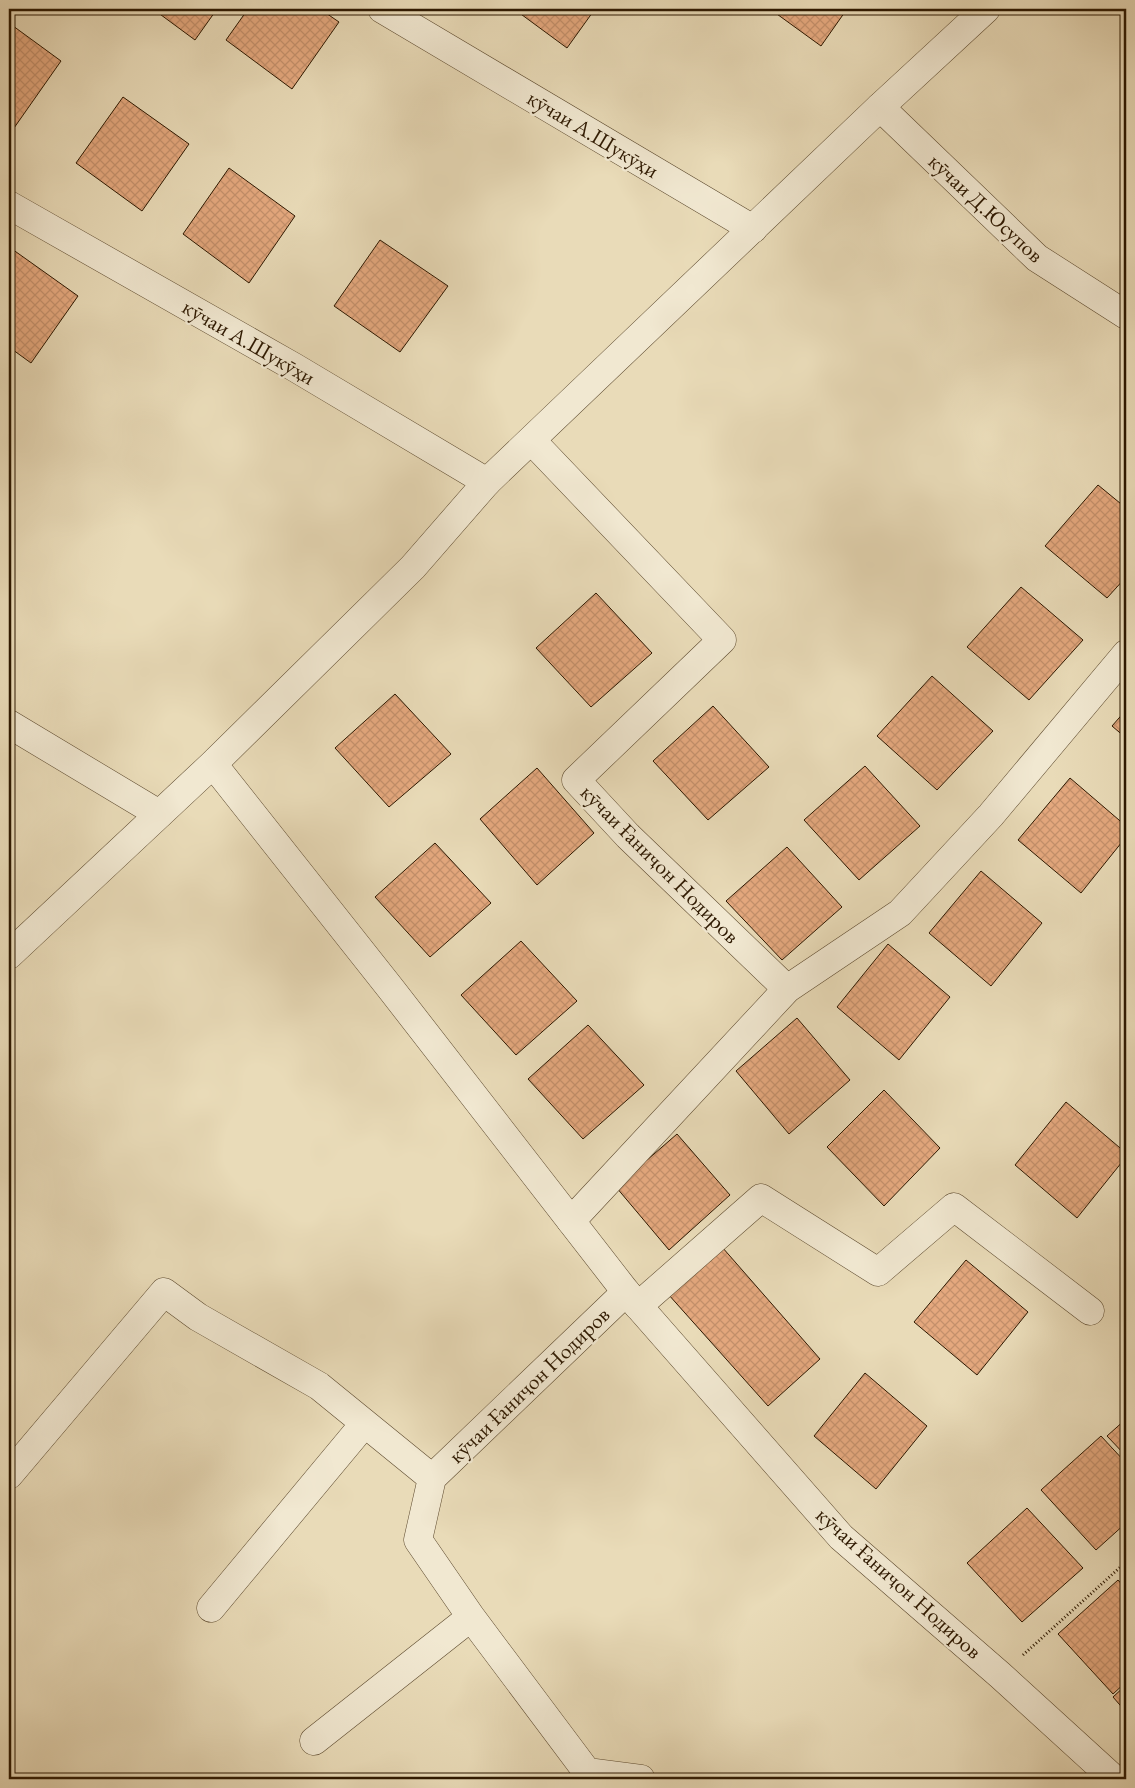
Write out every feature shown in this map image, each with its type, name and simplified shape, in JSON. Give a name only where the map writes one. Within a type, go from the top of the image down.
[{"type":"street","name":"кӯчаи А.Шукӯҳи","points":[[382,9],[753,229]]},
{"type":"street","points":[[9,955],[213,764],[413,567],[487,482],[532,441],[978,11]]},
{"type":"street","name":"кӯчаи Д.Юсупов","points":[[880,107],[1037,258],[1126,315]]},
{"type":"street","name":"кӯчаи А.Шукӯҳи","points":[[9,204],[294,367],[487,482]]},
{"type":"street","name":"кӯчаи Ғаниҷон Нодиров","points":[[532,441],[722,640],[576,780],[628,836],[787,989]]},
{"type":"street","points":[[571,1221],[787,989],[900,913],[991,815],[1126,654]]},
{"type":"street","points":[[9,724],[159,814]]},
{"type":"street","name":"кӯчаи Ғаниҷон Нодиров","points":[[213,764],[632,1299],[841,1537],[1000,1675],[1114,1779]]},
{"type":"street","name":"кӯчаи Ғаниҷон Нодиров","points":[[640,1779],[587,1772],[470,1617],[418,1540],[432,1478],[632,1299],[761,1198],[878,1272],[954,1207],[1090,1311]]},
{"type":"street","name":"кӯчаи Ғаниҷон Нодиров","points":[[9,1475],[164,1292],[198,1317],[319,1386],[432,1478]]},
{"type":"street","points":[[211,1608],[364,1424]]},
{"type":"street","points":[[314,1742],[470,1617]]},
{"type":"path","points":[[1000,1675],[1126,1562]]},
{"type":"building","points":[[153,9],[217,9],[195,40]]},
{"type":"building","points":[[248,9],[320,9],[339,22],[292,89],[226,40]]},
{"type":"building","points":[[514,9],[595,9],[567,48]]},
{"type":"building","points":[[770,9],[847,9],[821,46]]},
{"type":"building","points":[[9,23],[61,61],[14,128],[9,124]]},
{"type":"building","points":[[123,97],[189,144],[142,211],[76,163]]},
{"type":"building","points":[[229,168],[295,216],[249,283],[183,234]]},
{"type":"building","points":[[380,240],[448,286],[400,352],[334,306]]},
{"type":"building","points":[[12,249],[78,296],[31,363],[9,347],[9,253]]},
{"type":"building","points":[[1098,485],[1126,508],[1126,577],[1107,598],[1045,546]]},
{"type":"building","points":[[1021,587],[1083,640],[1029,700],[967,647]]},
{"type":"building","points":[[596,593],[652,653],[591,707],[536,648]]},
{"type":"building","points":[[932,676],[993,731],[937,790],[877,736]]},
{"type":"building","points":[[395,694],[451,754],[389,807],[335,748]]},
{"type":"building","points":[[713,706],[769,767],[708,820],[653,761]]},
{"type":"building","points":[[1126,710],[1126,738],[1112,726]]},
{"type":"building","points":[[865,766],[920,826],[859,880],[804,820]]},
{"type":"building","points":[[537,768],[594,833],[537,885],[480,819]]},
{"type":"building","points":[[1070,778],[1126,826],[1126,837],[1081,893],[1018,840]]},
{"type":"building","points":[[435,843],[491,903],[430,957],[375,897]]},
{"type":"building","points":[[787,847],[842,907],[782,960],[726,901]]},
{"type":"building","points":[[981,871],[1042,923],[991,986],[929,933]]},
{"type":"building","points":[[521,941],[577,1001],[516,1055],[461,995]]},
{"type":"building","points":[[888,944],[950,997],[899,1060],[837,1007]]},
{"type":"building","points":[[797,1018],[850,1080],[789,1134],[736,1071]]},
{"type":"building","points":[[588,1025],[644,1085],[583,1139],[528,1079]]},
{"type":"building","points":[[884,1090],[940,1148],[884,1206],[827,1147]]},
{"type":"building","points":[[1066,1102],[1126,1153],[1126,1157],[1077,1218],[1015,1165]]},
{"type":"building","points":[[677,1134],[730,1195],[669,1250],[616,1187]]},
{"type":"building","points":[[722,1247],[820,1359],[768,1406],[668,1294]]},
{"type":"building","points":[[966,1260],[1028,1312],[977,1375],[914,1322]]},
{"type":"building","points":[[865,1373],[927,1426],[876,1489],[814,1436]]},
{"type":"building","points":[[1126,1419],[1126,1456],[1107,1436]]},
{"type":"building","points":[[1101,1436],[1126,1463],[1126,1523],[1096,1550],[1041,1490]]},
{"type":"building","points":[[1027,1508],[1083,1568],[1022,1622],[967,1563]]},
{"type":"building","points":[[1118,1580],[1126,1589],[1126,1682],[1113,1694],[1058,1634]]},
{"type":"building","points":[[1126,1685],[1126,1712],[1113,1697]]}]
